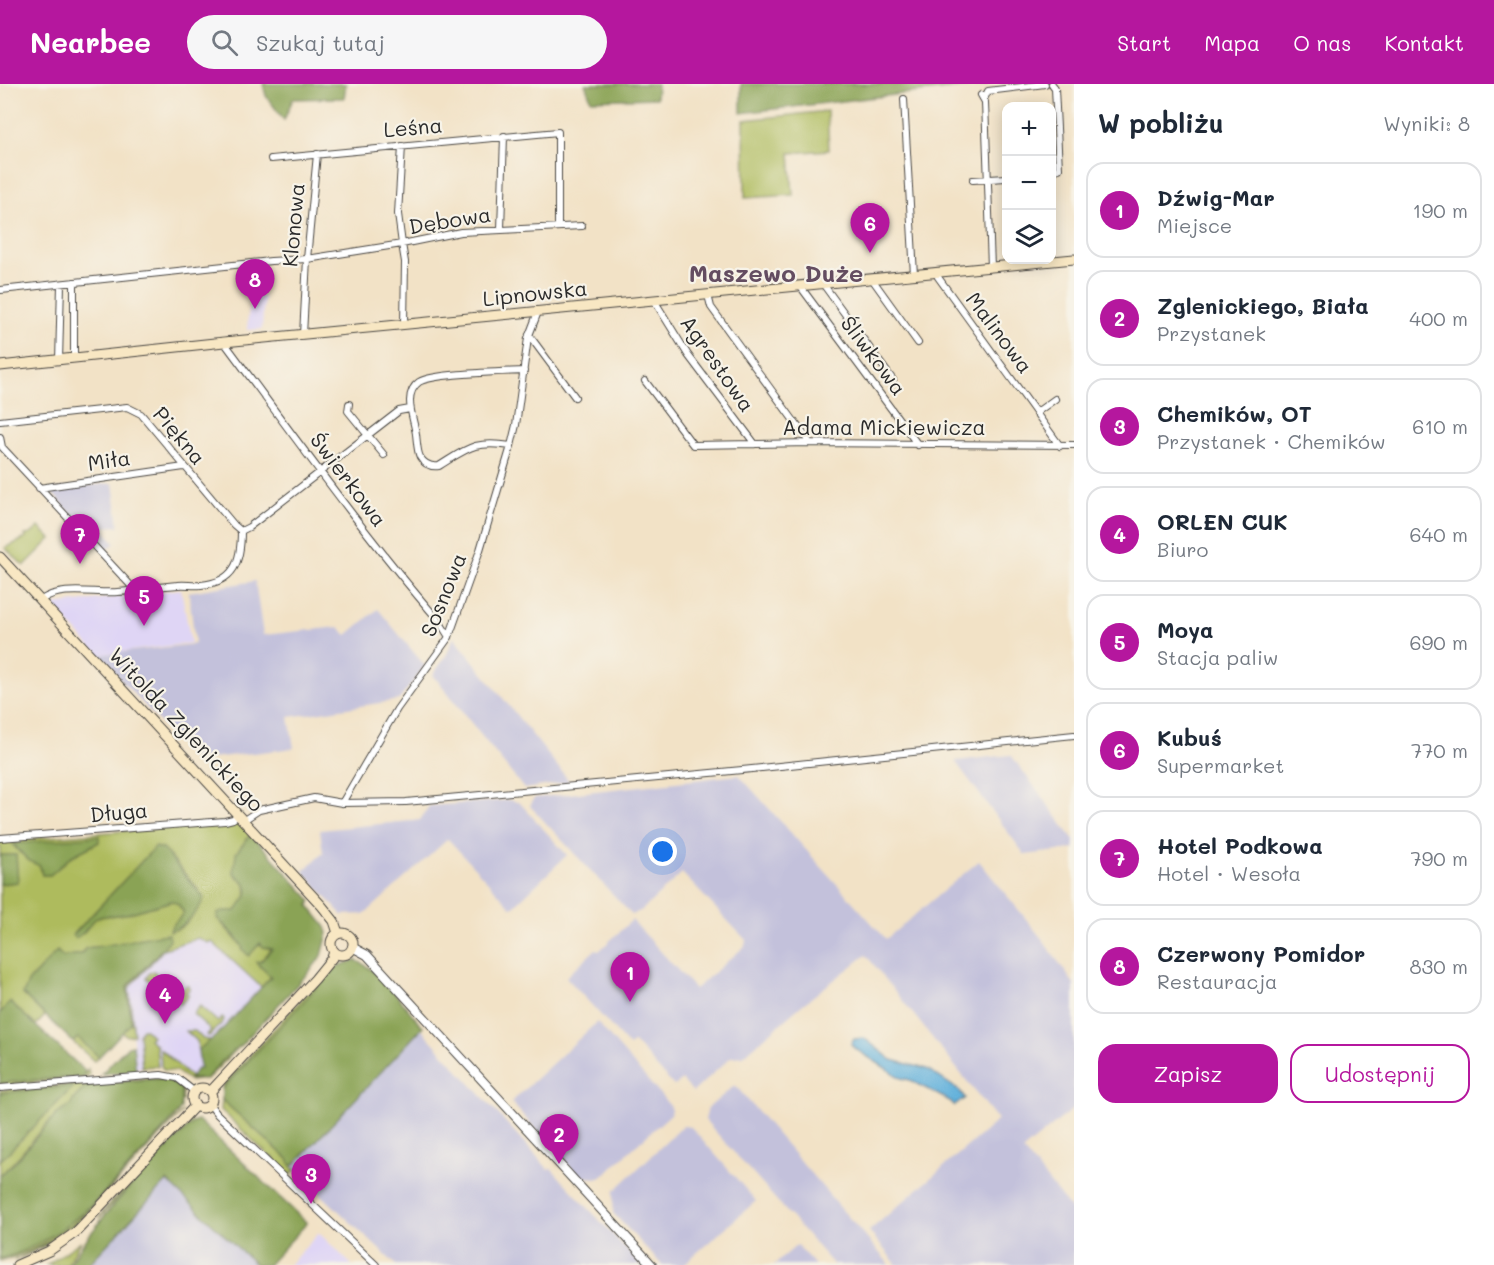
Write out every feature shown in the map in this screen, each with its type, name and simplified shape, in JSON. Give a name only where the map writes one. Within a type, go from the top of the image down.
[{"type":"main road","name":"Lipnowska","points":[[0,366],[1074,259]]},
{"type":"main road","name":"Witolda Zglenickiego","points":[[0,556],[322,906],[334,921],[338,933]]},
{"type":"main road","points":[[210,1092],[332,958],[334,951],[332,940],[338,933],[350,936],[353,943],[352,948],[346,954],[334,951]]},
{"type":"main road","points":[[203,1088],[210,1092],[212,1098],[210,1105],[205,1108],[195,1106],[192,1098],[195,1092],[203,1088]]},
{"type":"main road","points":[[17,1265],[49,1251],[76,1232],[195,1106]]},
{"type":"street","points":[[991,267],[982,97],[988,91],[1045,84]]},
{"type":"street","points":[[1052,84],[1055,88],[1059,169],[1056,170]]},
{"type":"street","points":[[904,99],[914,275]]},
{"type":"street","name":"Leśna","points":[[271,159],[558,132],[558,227]]},
{"type":"street","points":[[501,229],[504,136]]},
{"type":"street","points":[[2,290],[307,259],[402,244],[398,214],[402,146]]},
{"type":"street","name":"Klonowa","points":[[303,335],[307,259],[317,154]]},
{"type":"street","points":[[973,180],[1002,178]]},
{"type":"street","name":"Dębowa","points":[[404,325],[405,262],[402,244],[461,232],[582,226]]},
{"type":"street","name":"Malinowa","points":[[937,273],[982,340],[1060,446]]},
{"type":"street","points":[[872,279],[918,343]]},
{"type":"street","points":[[74,282],[74,359]]},
{"type":"street","points":[[59,361],[61,284]]},
{"type":"street","points":[[823,284],[893,380]]},
{"type":"street","name":"Śliwkowa","points":[[800,286],[918,445]]},
{"type":"street","points":[[708,295],[711,307],[810,443]]},
{"type":"street","name":"Agrestowa","points":[[654,300],[688,355],[755,444]]},
{"type":"street","name":"Sosnowa","points":[[342,803],[397,709],[449,637],[480,550],[511,446],[529,335],[538,312]]},
{"type":"street","points":[[529,335],[575,397]]},
{"type":"street","name":"Świerkowa","points":[[224,342],[355,520],[439,621],[449,637]]},
{"type":"street","points":[[511,446],[480,444],[472,446],[439,466],[428,465],[419,455],[415,425],[410,409],[411,396],[416,385],[426,379],[462,374],[524,371]]},
{"type":"street","name":"Adama Mickiewicza","points":[[645,381],[693,445],[810,443],[1074,445]]},
{"type":"street","points":[[1037,412],[1055,399]]},
{"type":"street","points":[[349,404],[348,411],[384,455]]},
{"type":"street","name":"Piękna","points":[[0,421],[127,407],[141,414],[241,531]]},
{"type":"street","points":[[41,600],[53,593],[117,592],[180,584],[199,586],[224,578],[234,569],[240,558],[241,531],[399,411],[410,409]]},
{"type":"street","points":[[0,437],[2,447],[135,590]]},
{"type":"street","name":"Miła","points":[[39,488],[184,467]]},
{"type":"street","points":[[241,817],[259,810],[314,798],[342,803],[396,803],[516,793],[1074,735]]},
{"type":"street","name":"Długa","points":[[0,838],[241,817]]},
{"type":"street","points":[[352,948],[367,955],[652,1265]]},
{"type":"street","points":[[0,1088],[141,1076],[170,1076],[177,1078],[195,1092]]},
{"type":"street","points":[[210,1105],[376,1265]]},
{"type":"shaded area","points":[[250,296],[264,297],[262,329],[247,330]]},
{"type":"shaded area","points":[[113,483],[119,526],[102,527],[115,543],[105,551],[53,494],[54,489]]},
{"type":"shaded area","points":[[255,581],[263,635],[339,627],[347,635],[378,609],[425,666],[399,700],[289,717],[294,748],[195,760],[98,655],[195,644],[189,592]]},
{"type":"shaded area","points":[[181,589],[191,643],[98,655],[52,605]]},
{"type":"shaded area","points":[[454,637],[570,782],[524,789],[433,675],[447,654]]},
{"type":"shaded area","points":[[1011,755],[1074,840],[1074,849],[1025,855],[955,761]]},
{"type":"shaded area","points":[[739,775],[886,939],[979,861],[1043,940],[1074,984],[1074,1108],[1023,1150],[1074,1213],[1074,1265],[897,1265],[869,1231],[998,1120],[866,955],[802,1005],[743,1056],[731,1057],[693,1092],[682,1080],[674,1086],[634,1042],[629,1046],[566,977],[596,949],[599,951],[632,920],[695,989],[745,946],[746,940],[682,873],[642,910],[632,915],[530,806],[534,798]]},
{"type":"shaded area","points":[[511,800],[520,803],[567,855],[512,908],[448,839],[365,914],[342,915],[303,871],[323,853],[320,830],[420,820],[429,806]]},
{"type":"shaded area","points":[[221,929],[287,992],[190,1079],[175,1065],[136,1068],[127,987],[167,945]]},
{"type":"shaded area","points":[[597,1022],[671,1107],[671,1114],[600,1178],[579,1177],[511,1102]]},
{"type":"shaded area","points":[[421,1029],[549,1170],[551,1168],[641,1265],[396,1265],[292,1167]]},
{"type":"shaded area","points":[[735,1085],[890,1265],[834,1265],[705,1120],[708,1108]]},
{"type":"shaded area","points":[[683,1126],[691,1127],[756,1201],[683,1265],[662,1265],[613,1213],[614,1191]]},
{"type":"shaded area","points":[[167,1180],[256,1265],[88,1265]]},
{"type":"shaded area","points":[[319,1233],[352,1265],[289,1265]]},
{"type":"shaded area","points":[[797,1245],[815,1265],[774,1265]]},
{"type":"green space","points":[[263,84],[346,84],[344,98],[293,99],[284,120],[266,96]]},
{"type":"green space","points":[[585,84],[657,84],[656,98],[591,100]]},
{"type":"green space","points":[[741,84],[988,84],[741,113]]},
{"type":"green space","points":[[827,111],[829,150],[790,153],[793,195],[745,198],[744,120]]},
{"type":"green space","points":[[39,527],[51,539],[24,566],[5,548],[26,538],[25,535],[31,534]]},
{"type":"green space","points":[[236,822],[252,833],[241,848],[237,864],[236,876],[244,884],[246,894],[243,903],[236,911],[217,918],[243,947],[253,950],[260,943],[272,949],[261,961],[271,977],[261,987],[211,941],[208,943],[198,938],[164,949],[129,988],[134,1035],[127,1036],[122,1032],[131,1023],[127,987],[160,952],[143,938],[138,941],[86,948],[81,954],[63,957],[57,951],[29,981],[23,994],[45,1016],[36,1025],[10,1003],[0,1013],[0,884],[17,882],[16,855],[0,855],[0,841]],"holes":[[[99,842],[72,856],[50,875],[42,875],[40,866],[20,853],[13,845]],[[155,847],[163,849],[198,889],[191,915],[184,926],[171,931],[184,913],[178,904],[172,901],[126,914],[98,917],[73,935]]]},
{"type":"green space","points":[[251,834],[311,900],[309,906],[326,927],[328,933],[322,956],[242,1044],[225,1058],[206,1079],[190,1079],[200,1068],[198,1050],[217,1035],[271,977],[256,962],[261,961],[272,949],[263,947],[260,943],[249,956],[234,935],[217,918],[218,913],[236,911],[246,896],[245,884],[233,872],[236,853]]},
{"type":"green space","points":[[99,836],[99,842],[72,856],[50,875],[42,875],[40,866],[29,861],[13,844]]},
{"type":"green space","points":[[155,847],[163,849],[204,898],[195,913],[180,927],[170,931],[184,913],[178,904],[172,901],[126,914],[98,917],[76,938],[73,935]]},
{"type":"green space","points":[[0,855],[16,855],[18,882],[0,884]]},
{"type":"green space","points":[[169,934],[170,940],[127,987],[131,1023],[99,1057],[78,1038],[73,1042],[23,994],[29,981],[57,951],[63,957],[81,954],[86,948]]},
{"type":"green space","points":[[355,960],[374,971],[423,1027],[292,1167],[288,1159],[222,1100],[222,1089],[328,975],[338,966]]},
{"type":"green space","points":[[333,965],[328,975],[309,997],[222,1088],[222,1085]]},
{"type":"green space","points":[[154,971],[157,975],[155,978],[174,996],[187,985],[190,988],[186,993],[189,995],[181,1004],[177,1001],[174,1004],[170,1001],[173,997],[153,979],[151,982],[146,978],[150,972]]},
{"type":"green space","points":[[10,1002],[85,1071],[83,1076],[0,1083],[0,1013]]},
{"type":"green space","points":[[200,1006],[218,1022],[224,1019],[209,1036],[207,1035],[211,1030],[193,1014]]},
{"type":"green space","points":[[142,1029],[152,1036],[149,1039],[156,1045],[158,1066],[142,1067],[139,1034]]},
{"type":"green space","points":[[186,1031],[195,1031],[203,1039],[211,1040],[198,1050],[197,1041]]},
{"type":"green space","points":[[78,1037],[99,1057],[94,1061],[73,1042]]},
{"type":"green space","points":[[242,1044],[207,1079],[190,1081],[176,1071],[164,1070],[161,1066],[160,1049],[190,1076],[189,1078],[205,1079]]},
{"type":"green space","points":[[133,1045],[136,1071],[101,1074],[128,1046]]},
{"type":"green space","points":[[88,1069],[89,1075],[84,1078],[0,1086],[0,1083],[83,1076]]},
{"type":"green space","points":[[158,1077],[170,1079],[182,1087],[182,1100],[184,1100],[181,1101],[181,1089],[71,1105],[53,1119],[0,1175],[0,1161],[73,1087],[0,1093],[0,1090]]},
{"type":"green space","points":[[153,1079],[169,1080],[181,1089],[181,1108],[172,1120],[115,1182],[73,1220],[50,1237],[26,1250],[0,1259],[0,1175],[12,1165],[56,1115],[71,1105],[87,1085]]},
{"type":"green space","points":[[74,1086],[0,1161],[0,1093]]},
{"type":"green space","points":[[222,1100],[288,1159],[295,1170],[290,1176],[274,1161],[272,1156],[271,1158],[221,1110]]},
{"type":"green space","points":[[183,1111],[83,1219],[59,1239],[14,1261],[58,1238],[83,1217]]},
{"type":"green space","points":[[190,1118],[190,1122],[99,1218],[105,1209]]},
{"type":"green space","points":[[198,1120],[307,1223],[268,1265],[256,1265],[167,1181],[88,1265],[69,1265],[111,1208],[194,1121]]},
{"type":"green space","points":[[164,1129],[110,1189],[71,1225],[49,1241],[26,1253],[0,1261],[0,1259],[26,1250],[71,1222]]},
{"type":"green space","points":[[81,1241],[67,1265],[47,1265]]},
{"type":"water","points":[[864,1038],[892,1060],[927,1069],[960,1091],[965,1098],[954,1106],[950,1101],[910,1080],[901,1078],[851,1044],[854,1039]]},
{"type":"place","name":"Kubuś","points":[[870,253]]},
{"type":"place","name":"Czerwony Pomidor","points":[[255,309]]},
{"type":"place","name":"Hotel Podkowa","points":[[80,564]]},
{"type":"place","name":"Moya","points":[[144,626]]},
{"type":"place","name":"Dźwig-Mar","points":[[630,1002]]},
{"type":"place","name":"ORLEN CUK","points":[[165,1024]]},
{"type":"place","name":"Zglenickiego, Biała","points":[[559,1164]]},
{"type":"place","name":"Chemików, OT","points":[[311,1204]]},
{"type":"district","name":"Maszewo Duże","points":[[776,274]]}]
